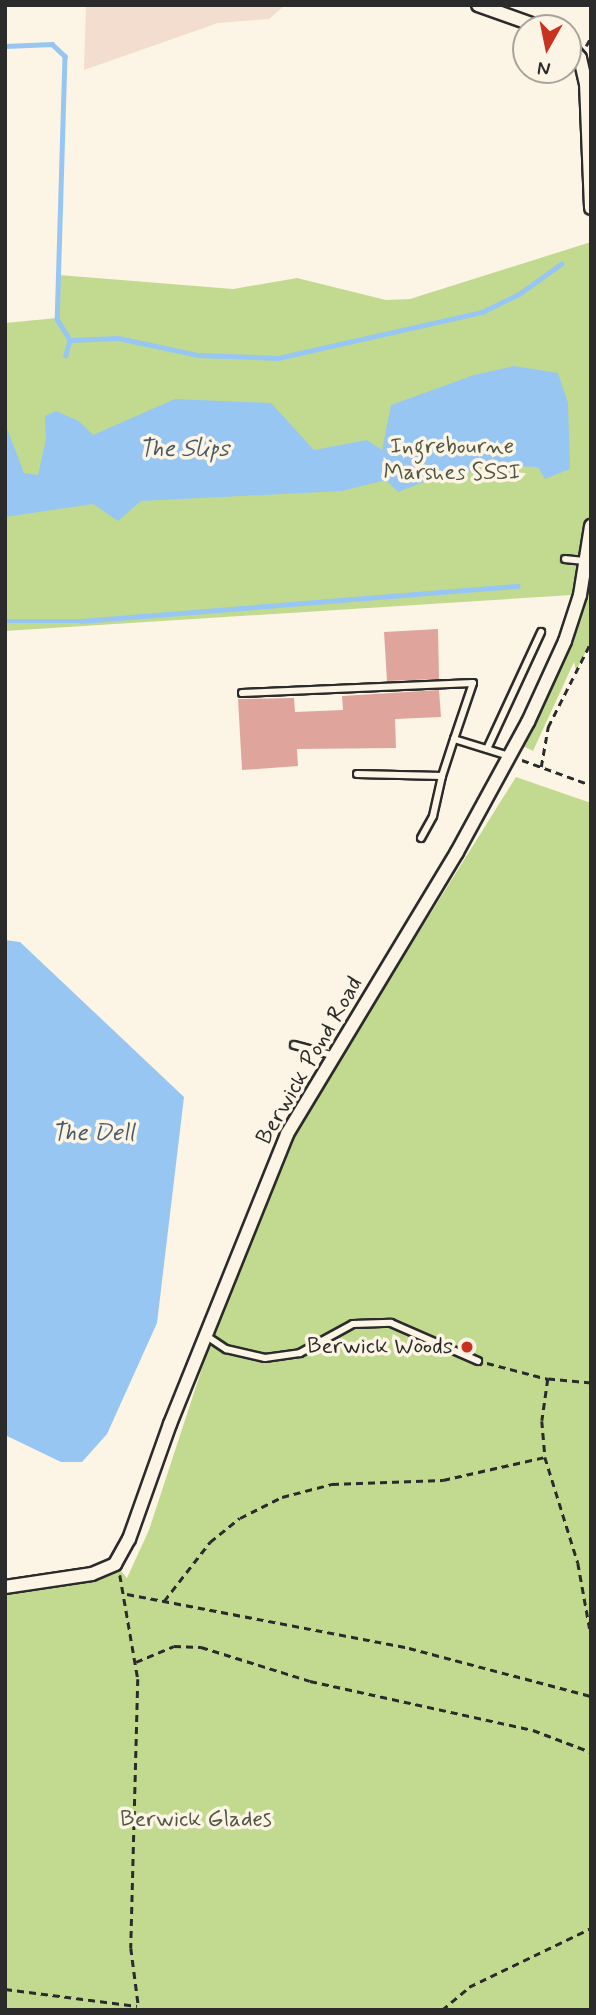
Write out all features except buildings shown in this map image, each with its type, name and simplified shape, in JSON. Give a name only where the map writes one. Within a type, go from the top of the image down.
[{"type":"street","points":[[478,5],[512,17]]},
{"type":"street","points":[[582,66],[586,83],[591,208]]},
{"type":"street","name":"Berwick Pond Road","points":[[115,1564],[129,1539],[170,1424],[208,1337],[287,1134],[509,756],[565,641],[586,561],[591,526]]},
{"type":"street","points":[[5,1587],[75,1580],[115,1564]]},
{"type":"lane","points":[[565,559],[586,561]]},
{"type":"lane","points":[[487,749],[541,632]]},
{"type":"lane","points":[[242,693],[473,683],[442,776],[433,816],[421,838]]},
{"type":"lane","points":[[454,739],[509,756]]},
{"type":"lane","points":[[357,774],[442,776]]},
{"type":"lane","points":[[293,1045],[335,1056]]},
{"type":"lane","points":[[208,1337],[226,1349],[265,1358],[300,1353],[353,1324],[391,1323],[478,1361]]},
{"type":"path","points":[[541,767],[548,727],[591,642]]},
{"type":"path","points":[[509,756],[591,785]]},
{"type":"path","points":[[478,1361],[548,1380],[591,1383]]},
{"type":"path","points":[[548,1380],[542,1421],[545,1457],[578,1563],[591,1635]]},
{"type":"path","points":[[164,1601],[210,1542],[240,1518],[282,1497],[332,1484],[443,1480],[545,1457]]},
{"type":"path","points":[[5,1989],[138,2008],[131,1948],[136,1662],[127,1594],[115,1564]]},
{"type":"path","points":[[127,1594],[409,1648],[591,1696]]},
{"type":"path","points":[[136,1662],[174,1646],[201,1647],[310,1681],[533,1730],[591,1752]]},
{"type":"path","points":[[442,2010],[469,1987],[591,1928]]},
{"type":"shaded area","points":[[86,5],[285,5],[269,19],[218,23],[84,70]]},
{"type":"green space","name":"Ingrebourne Marshes SSSI","points":[[591,242],[591,642],[576,671],[574,662],[533,751],[521,745],[574,639],[572,595],[5,631],[5,323],[57,318],[59,275],[233,289],[297,278],[386,300],[410,299]]},
{"type":"green space","name":"Berwick Glades","points":[[516,777],[591,803],[591,2010],[5,2010],[5,1587],[115,1564],[127,1578],[149,1530],[244,1240],[305,1114]]},
{"type":"water","name":"The Slips","points":[[514,366],[558,373],[568,403],[570,469],[545,479],[538,467],[480,465],[459,480],[439,476],[398,492],[386,480],[342,491],[141,501],[118,521],[93,504],[5,517],[5,423],[24,473],[38,475],[46,439],[45,416],[56,411],[79,421],[93,435],[175,399],[271,403],[314,450],[367,440],[382,450],[391,405],[474,375]]},
{"type":"water","name":"The Dell","points":[[5,940],[20,942],[184,1097],[157,1323],[107,1434],[82,1462],[61,1462],[5,1435]]},
{"type":"waterway","points":[[5,46],[52,44],[65,56],[57,319],[70,340],[66,355]]},
{"type":"waterway","points":[[70,340],[118,338],[198,355],[278,358],[482,312],[519,294],[561,264]]},
{"type":"waterway","points":[[5,621],[81,621],[518,586]]},
{"type":"place","name":"Berwick Woods","points":[[467,1347]]}]
